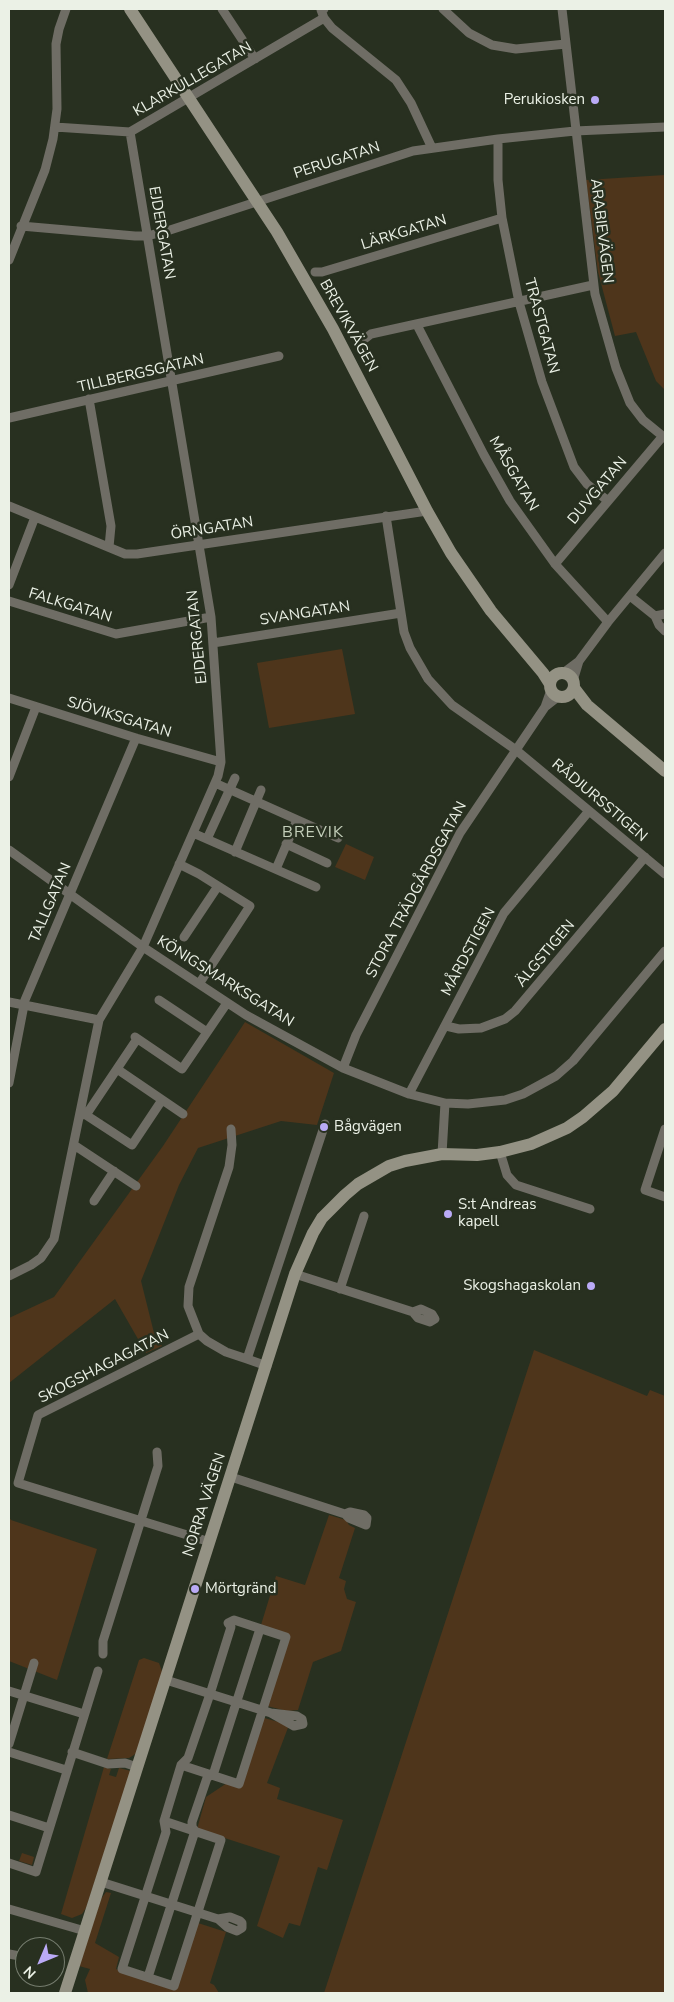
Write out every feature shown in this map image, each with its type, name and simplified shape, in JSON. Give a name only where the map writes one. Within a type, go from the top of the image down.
[{"type":"street","points":[[9,260],[45,170],[56,127],[56,44],[66,9]]},
{"type":"street","name":"BREVIKVÄGEN","points":[[130,9],[258,201],[333,328],[427,512],[470,581],[491,611],[532,660],[562,685]]},
{"type":"street","points":[[222,9],[255,59]]},
{"type":"street","points":[[444,9],[468,32],[492,45],[516,49],[566,44]]},
{"type":"street","name":"ARABIEVÄGEN","points":[[562,9],[593,285],[605,333],[630,403],[643,420],[664,437]]},
{"type":"street","points":[[322,11],[332,28],[396,80],[411,103],[432,148]]},
{"type":"street","name":"KLARKULLEGATAN","points":[[56,127],[130,132],[255,59],[322,11]]},
{"type":"street","name":"PERUGATAN","points":[[21,226],[147,236],[413,151],[575,131],[665,127]]},
{"type":"street","name":"EJDERGATAN","points":[[9,1276],[41,1258],[54,1238],[74,1145],[83,1114],[99,1020],[143,947],[215,783],[221,762],[211,617],[173,380],[130,132]]},
{"type":"street","name":"TRASTGATAN","points":[[498,139],[498,180],[502,218],[519,302],[542,382],[568,455],[580,475],[608,501]]},
{"type":"street","name":"LÄRKGATAN","points":[[315,272],[322,272],[502,218]]},
{"type":"street","points":[[362,341],[371,334],[593,285]]},
{"type":"street","name":"MÅSGATAN","points":[[417,325],[510,501],[555,564],[608,622]]},
{"type":"street","name":"TILLBERGSGATAN","points":[[9,418],[279,356]]},
{"type":"street","points":[[89,399],[110,526],[109,547]]},
{"type":"street","name":"DUVGATAN","points":[[555,564],[664,437]]},
{"type":"street","name":"ÖRNGATAN","points":[[9,506],[125,554],[200,545],[386,516],[427,512]]},
{"type":"street","name":"RÅDJURSSTIGEN","points":[[386,516],[404,632],[410,648],[438,692],[452,706],[516,750],[665,874]]},
{"type":"street","name":"FALKGATAN","points":[[9,585],[35,517]]},
{"type":"street","points":[[665,553],[608,622],[562,685],[665,772]]},
{"type":"street","points":[[630,596],[655,616],[659,625],[665,630]]},
{"type":"street","name":"FALKGATAN","points":[[9,601],[116,634],[211,617]]},
{"type":"street","name":"SVANGATAN","points":[[213,643],[401,613]]},
{"type":"street","points":[[655,616],[665,614]]},
{"type":"street","name":"STORA TRÄDGÅRDSGATAN","points":[[343,1068],[356,1035],[460,833],[545,707],[562,685]]},
{"type":"street","name":"SJÖVIKSGATAN","points":[[9,698],[136,738],[221,762]]},
{"type":"street","points":[[9,776],[36,707]]},
{"type":"street","name":"TALLGATAN","points":[[9,1083],[24,1005],[136,738]]},
{"type":"street","points":[[207,839],[235,778]]},
{"type":"street","points":[[215,783],[338,838]]},
{"type":"street","points":[[235,852],[261,790]]},
{"type":"street","name":"MÅRDSTIGEN","points":[[409,1094],[504,913],[589,810]]},
{"type":"street","points":[[276,869],[297,820]]},
{"type":"street","points":[[193,833],[316,887]]},
{"type":"street","points":[[286,844],[327,862]]},
{"type":"street","name":"KÖNIGSMARKSGATAN","points":[[9,850],[143,947],[246,1016],[343,1068],[409,1094],[445,1103],[468,1104],[505,1100],[532,1090],[556,1076],[573,1061],[665,950]]},
{"type":"street","name":"ÄLGSTIGEN","points":[[446,1026],[459,1029],[481,1028],[504,1019],[515,1011],[646,857]]},
{"type":"street","points":[[179,864],[250,906],[199,984]]},
{"type":"street","points":[[184,937],[218,886]]},
{"type":"street","points":[[159,1000],[207,1032]]},
{"type":"street","points":[[9,1002],[99,1020]]},
{"type":"street","name":"EJDERGATAN","points":[[83,1114],[117,1069],[136,1038],[182,1069],[227,1003]]},
{"type":"street","name":"NORRA VÄGEN","points":[[65,1993],[295,1274],[310,1239],[322,1218],[358,1184],[389,1166],[442,1154],[478,1155],[500,1152],[549,1137],[584,1117],[613,1091],[665,1029]]},
{"type":"street","points":[[117,1069],[183,1114]]},
{"type":"street","points":[[83,1114],[132,1145],[162,1100]]},
{"type":"street","points":[[442,1154],[445,1103]]},
{"type":"street","points":[[247,1359],[325,1124]]},
{"type":"street","points":[[231,1129],[232,1145],[229,1167],[187,1297],[190,1314],[199,1334],[214,1346],[267,1366]]},
{"type":"street","points":[[665,1129],[645,1190],[665,1197]]},
{"type":"street","points":[[74,1145],[136,1186]]},
{"type":"street","points":[[500,1152],[507,1175],[516,1185],[590,1209]]},
{"type":"street","points":[[94,1201],[114,1171]]},
{"type":"street","points":[[340,1288],[364,1216]]},
{"type":"street","points":[[295,1274],[413,1312]]},
{"type":"street","name":"SKOGSHAGAGATAN","points":[[199,1334],[38,1415],[18,1483],[210,1542]]},
{"type":"street","points":[[103,1654],[103,1641],[158,1466],[157,1452]]},
{"type":"street","points":[[231,1477],[345,1514]]},
{"type":"street","points":[[164,1821],[221,1840],[174,1986],[122,1969],[166,1832],[164,1821],[182,1765],[188,1758],[210,1694],[231,1627],[228,1623],[234,1620],[286,1637],[267,1712],[239,1784],[182,1765]]},
{"type":"street","points":[[148,1977],[195,1831],[192,1827],[192,1822],[207,1778],[214,1772],[260,1629]]},
{"type":"street","points":[[9,1744],[34,1663]]},
{"type":"street","points":[[9,1863],[36,1872],[98,1671]]},
{"type":"street","points":[[166,1680],[267,1712]]},
{"type":"street","points":[[9,1691],[84,1714]]},
{"type":"street","points":[[9,1752],[66,1770]]},
{"type":"street","points":[[72,1752],[108,1764],[125,1763],[137,1767]]},
{"type":"street","points":[[9,1815],[49,1828]]},
{"type":"street","points":[[101,1882],[218,1919]]},
{"type":"street","points":[[9,1908],[85,1931]]},
{"type":"shaded area","points":[[665,175],[665,390],[656,381],[636,332],[615,336],[598,272],[586,180]]},
{"type":"shaded area","points":[[342,649],[355,714],[269,728],[257,663]]},
{"type":"shaded area","points":[[346,844],[374,857],[365,880],[335,867]]},
{"type":"shaded area","points":[[245,1022],[334,1073],[317,1125],[281,1121],[198,1148],[179,1185],[141,1281],[154,1333],[162,1346],[146,1353],[115,1299],[9,1383],[9,1318],[54,1297],[163,1146]]},
{"type":"shaded area","points":[[534,1350],[647,1396],[650,1390],[665,1396],[665,1993],[324,1993]]},
{"type":"shaded area","points":[[329,1515],[346,1520],[349,1525],[355,1528],[339,1578],[346,1581],[344,1589],[347,1599],[356,1602],[341,1651],[313,1662],[298,1710],[287,1711],[267,1706],[289,1635],[261,1625],[276,1576],[305,1585]]},
{"type":"shaded area","points":[[9,1517],[11,1520],[97,1549],[57,1680],[9,1661]]},
{"type":"shaded area","points":[[144,1658],[159,1663],[163,1674],[137,1753],[129,1758],[107,1759],[139,1660]]},
{"type":"shaded area","points":[[261,1717],[289,1725],[267,1783],[280,1788],[277,1799],[343,1820],[327,1870],[318,1867],[300,1926],[289,1923],[283,1938],[257,1926],[280,1856],[197,1829],[206,1797],[227,1783],[239,1787]]},
{"type":"shaded area","points":[[104,1767],[111,1769],[109,1775],[116,1777],[119,1768],[131,1771],[86,1908],[82,1914],[72,1918],[61,1914]]},
{"type":"shaded area","points":[[22,1853],[34,1857],[32,1865],[19,1861]]},
{"type":"shaded area","points":[[106,1892],[111,1893],[95,1943],[119,1957],[116,1969],[177,1989],[198,1923],[226,1932],[210,1983],[214,1985],[219,1993],[88,1993],[85,1980],[90,1969],[79,1966],[101,1899]]},
{"type":"place","name":"Perukiosken","points":[[595,100]]},
{"type":"place","name":"Bågvägen","points":[[324,1127]]},
{"type":"place","name":"S:t Andreas kapell","points":[[448,1214]]},
{"type":"place","name":"Skogshagaskolan","points":[[591,1286]]},
{"type":"place","name":"Mörtgränd","points":[[195,1589]]},
{"type":"district","name":"BREVIK","points":[[313,833]]}]
